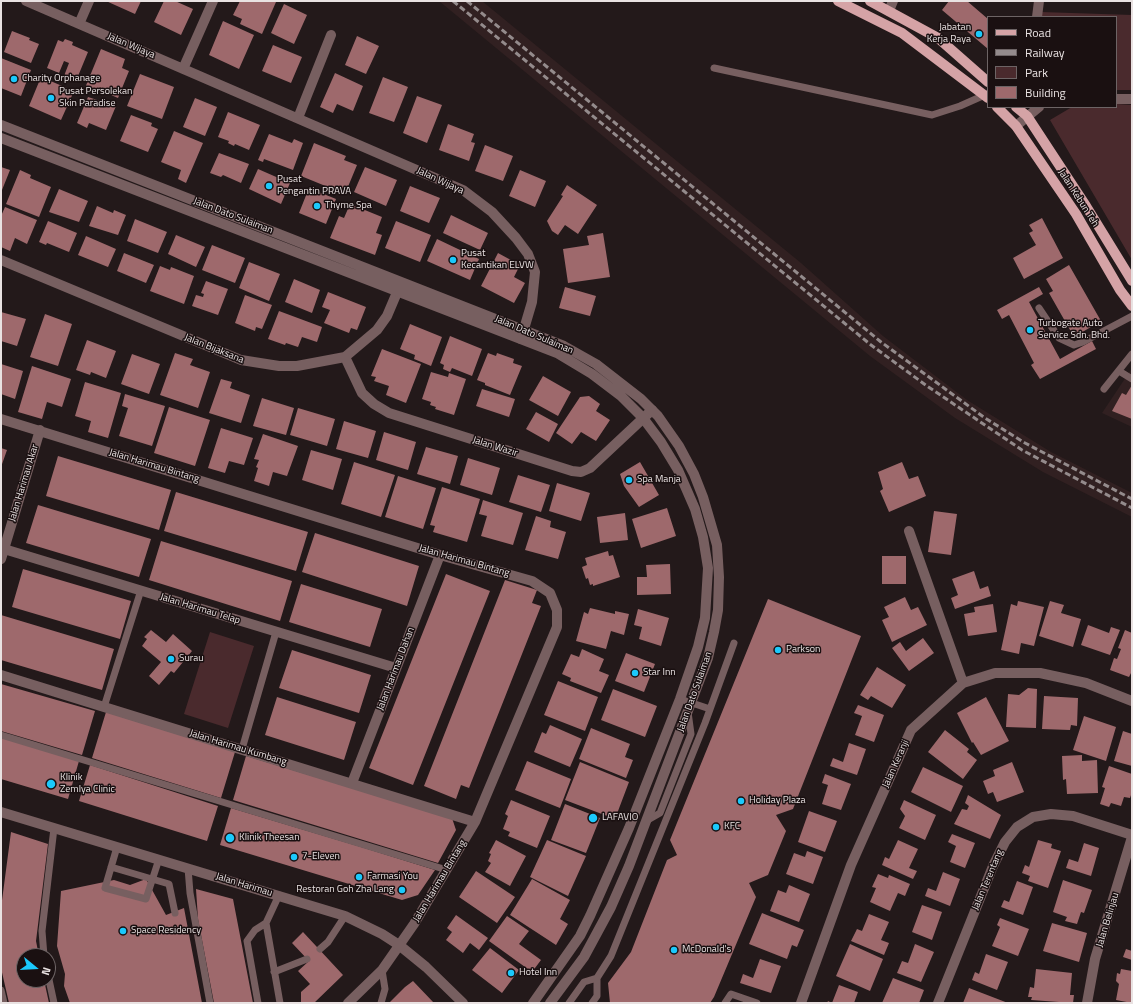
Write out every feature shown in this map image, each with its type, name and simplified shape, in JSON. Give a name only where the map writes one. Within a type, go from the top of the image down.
[{"type":"main road","points":[[838,1],[902,33],[987,96]]},
{"type":"main road","points":[[870,1],[891,6],[938,38],[987,81]]},
{"type":"main road","name":"Jalan Kebun Teh","points":[[998,108],[1016,126],[1076,214],[1120,290],[1132,306]]},
{"type":"main road","name":"Jalan Kebun Teh","points":[[1017,108],[1027,116],[1086,206],[1132,281]]},
{"type":"street","name":"Jalan Wijaya","points":[[26,1],[463,190],[492,212],[516,238],[528,254],[535,272],[532,302],[523,334]]},
{"type":"street","points":[[79,24],[89,1]]},
{"type":"street","points":[[183,69],[213,1]]},
{"type":"street","points":[[1037,16],[1038,1]]},
{"type":"street","points":[[298,118],[331,35]]},
{"type":"street","points":[[1117,99],[1132,99]]},
{"type":"street","points":[[1016,126],[1038,108]]},
{"type":"street","name":"Jalan Dato Sulaiman","points":[[1,125],[402,282],[523,334],[592,374],[621,396],[643,418],[661,442],[678,470],[695,509],[703,537],[708,568],[705,618],[698,647],[680,699],[629,828],[586,925],[533,1003]]},
{"type":"street","name":"Jalan Dato Sulaiman","points":[[1,138],[398,291],[523,334],[564,346],[596,364],[624,385],[652,410],[676,441],[694,474],[712,525],[717,545],[719,577],[718,610],[714,632],[708,658],[690,707],[629,866],[611,907],[584,957],[550,1003]]},
{"type":"street","name":"Jalan Bijaksana","points":[[1,260],[241,360],[258,364],[297,366],[345,356],[377,330],[387,316],[402,282]]},
{"type":"street","name":"Jalan Wazir","points":[[345,356],[362,393],[374,404],[389,413],[572,471],[581,472],[590,468],[652,410]]},
{"type":"street","name":"Jalan Harimau Bintang","points":[[1,419],[440,555],[532,581],[550,593],[557,610],[557,627],[475,822],[447,870],[382,970],[348,1003]]},
{"type":"street","name":"Jalan Harimau Akar","points":[[1,559],[40,430]]},
{"type":"street","points":[[909,531],[963,683]]},
{"type":"street","name":"Jalan Harimau Telap","points":[[4,549],[396,668]]},
{"type":"street","name":"Jalan Harimau Dahan","points":[[352,783],[440,555]]},
{"type":"street","name":"Jalan Keranji","points":[[801,1003],[851,865],[911,730],[963,683],[995,673],[1040,673],[1086,683],[1132,701]]},
{"type":"street","name":"Jalan Harimau Kumbang","points":[[1,675],[475,822]]},
{"type":"street","name":"Jalan Harimau","points":[[1,812],[345,916],[382,934],[399,945],[426,967],[457,1001]]},
{"type":"street","name":"Jalan Terentang","points":[[938,1003],[993,866],[1005,842],[1017,827],[1033,817],[1051,814],[1073,816],[1132,836]]},
{"type":"street","name":"Jalan Belinjau","points":[[1087,1003],[1095,960],[1132,836]]},
{"type":"lane","points":[[714,68],[932,115],[987,96]]},
{"type":"lane","points":[[1039,308],[1059,338],[1074,345],[1083,342],[1132,316]]},
{"type":"lane","points":[[1104,389],[1132,354]]},
{"type":"lane","points":[[1119,371],[1132,379]]},
{"type":"lane","points":[[104,706],[141,590]]},
{"type":"lane","points":[[242,749],[276,632]]},
{"type":"lane","points":[[592,1003],[597,996],[597,978],[611,956],[710,709],[734,643]]},
{"type":"lane","points":[[680,699],[690,707],[710,709]]},
{"type":"lane","points":[[1,735],[447,870]]},
{"type":"lane","points":[[43,948],[42,931],[54,828]]},
{"type":"lane","points":[[117,847],[105,888],[146,899],[159,859]]},
{"type":"lane","points":[[111,867],[169,884],[175,913]]},
{"type":"lane","points":[[188,868],[190,893],[210,1003]]},
{"type":"lane","points":[[279,895],[266,924],[280,1003]]},
{"type":"lane","points":[[320,949],[328,942],[345,916]]},
{"type":"lane","points":[[258,1003],[248,941],[255,930],[266,924]]},
{"type":"lane","points":[[274,972],[307,959]]},
{"type":"lane","points":[[381,1003],[386,989],[382,970]]},
{"type":"lane","points":[[569,1003],[584,982],[597,978]]},
{"type":"lane","points":[[51,988],[54,1003]]},
{"type":"lane","points":[[1,990],[4,1003]]},
{"type":"lane","points":[[725,1003],[731,994],[757,1003]]},
{"type":"shaded area","points":[[439,1],[482,1],[801,263],[883,336],[967,400],[1051,452],[1132,493],[1132,517],[1043,472],[955,418],[870,356]]},
{"type":"shaded area","points":[[1132,368],[1132,427],[1102,413]]},
{"type":"green space","points":[[1041,12],[1132,15],[1132,90],[1117,90],[1117,16],[1041,16]]},
{"type":"green space","points":[[1117,104],[1132,105],[1132,260],[1050,120],[1070,108],[1117,108]]},
{"type":"green space","points":[[210,632],[254,646],[228,728],[184,714]]},
{"type":"building","points":[[106,1],[141,1],[135,14]]},
{"type":"building","points":[[164,1],[175,1],[193,9],[181,35],[154,22]]},
{"type":"building","points":[[240,1],[276,2],[262,34],[240,24],[242,19],[233,15]]},
{"type":"building","name":"Jabatan Kerja Raya","points":[[949,1],[967,1],[987,18],[987,48],[942,10]]},
{"type":"building","points":[[284,4],[307,15],[294,44],[271,33]]},
{"type":"building","points":[[223,21],[254,35],[239,69],[209,55]]},
{"type":"building","points":[[12,31],[30,38],[29,40],[39,44],[31,63],[4,52]]},
{"type":"building","points":[[357,36],[379,46],[366,74],[345,65]]},
{"type":"building","points":[[65,39],[73,42],[72,45],[88,52],[76,81],[64,76],[69,63],[64,61],[59,73],[47,68],[58,40],[63,42]]},
{"type":"building","points":[[273,45],[302,57],[291,83],[262,71]]},
{"type":"building","points":[[101,49],[125,59],[122,68],[129,71],[118,98],[97,89],[96,92],[85,88]]},
{"type":"building","name":"Charity Orphanage","points":[[1,58],[31,70],[21,96],[1,88]]},
{"type":"building","points":[[335,73],[363,86],[353,111],[337,104],[333,113],[320,107]]},
{"type":"building","points":[[140,74],[174,87],[162,119],[127,106]]},
{"type":"building","name":"Pusat Persolekan Skin Paradise","points":[[41,77],[74,91],[61,120],[29,106]]},
{"type":"building","points":[[383,77],[408,87],[394,122],[369,113]]},
{"type":"building","points":[[417,96],[442,105],[427,143],[403,133]]},
{"type":"building","points":[[88,97],[116,106],[106,130],[89,123],[87,128],[77,123]]},
{"type":"building","points":[[195,98],[217,107],[205,136],[183,127]]},
{"type":"building","points":[[228,112],[260,125],[249,150],[235,144],[234,146],[228,143],[229,141],[218,137]]},
{"type":"building","points":[[131,115],[152,123],[151,126],[158,129],[148,152],[120,141]]},
{"type":"building","points":[[448,124],[474,134],[471,142],[475,143],[469,161],[439,150]]},
{"type":"building","points":[[174,131],[203,143],[186,183],[178,179],[181,170],[161,162]]},
{"type":"building","points":[[269,134],[292,143],[294,139],[303,143],[293,170],[264,159],[263,162],[258,160]]},
{"type":"building","points":[[314,143],[346,156],[344,160],[357,165],[345,194],[301,176]]},
{"type":"building","points":[[485,145],[513,156],[503,181],[475,171]]},
{"type":"building","points":[[219,153],[249,164],[241,183],[223,175],[221,177],[210,173]]},
{"type":"building","points":[[1,167],[10,170],[2,190],[1,190]]},
{"type":"building","points":[[365,167],[397,180],[386,206],[354,192]]},
{"type":"building","name":"Pusat Pengantin PRAVA","points":[[258,169],[290,183],[281,204],[249,189]]},
{"type":"building","points":[[20,170],[31,175],[30,178],[51,187],[39,217],[6,204]]},
{"type":"building","points":[[520,170],[546,181],[535,207],[509,196]]},
{"type":"building","points":[[567,185],[597,205],[578,234],[565,225],[558,235],[552,231],[547,221],[563,196],[561,195]]},
{"type":"building","points":[[410,186],[440,198],[429,223],[400,211]]},
{"type":"building","name":"Thyme Spa","points":[[309,188],[336,199],[326,224],[299,213]]},
{"type":"building","points":[[59,189],[88,201],[79,222],[49,212]]},
{"type":"building","points":[[350,204],[382,217],[376,233],[382,235],[375,255],[330,238],[339,216],[344,218]]},
{"type":"building","points":[[97,206],[113,213],[114,210],[126,215],[118,235],[89,226]]},
{"type":"building","points":[[5,207],[37,220],[27,244],[15,238],[10,251],[1,247],[1,216]]},
{"type":"building","points":[[451,215],[488,233],[480,250],[443,233]]},
{"type":"building","points":[[1042,218],[1063,258],[1024,279],[1013,258],[1036,245],[1029,233],[1033,231],[1029,225]]},
{"type":"building","points":[[135,219],[167,232],[158,253],[127,241]]},
{"type":"building","points":[[48,221],[77,233],[69,252],[47,243],[46,245],[39,242]]},
{"type":"building","points":[[396,221],[431,235],[420,262],[385,248]]},
{"type":"building","points":[[603,233],[610,277],[568,283],[563,249],[589,245],[587,236]]},
{"type":"building","points":[[176,235],[205,247],[196,267],[168,254]]},
{"type":"building","points":[[86,236],[116,249],[108,267],[78,255]]},
{"type":"building","name":"Pusat Kecantikan ELVW","points":[[437,239],[479,259],[470,280],[427,261]]},
{"type":"building","points":[[212,245],[245,258],[235,283],[202,270]]},
{"type":"building","points":[[124,253],[154,265],[146,283],[117,271]]},
{"type":"building","points":[[498,253],[520,265],[514,277],[525,283],[514,303],[481,286]]},
{"type":"building","points":[[249,262],[280,274],[269,301],[239,288]]},
{"type":"building","points":[[1069,265],[1101,321],[1074,337],[1049,293],[1053,291],[1046,279]]},
{"type":"building","points":[[160,266],[170,270],[171,267],[194,276],[184,304],[150,291]]},
{"type":"building","points":[[294,279],[320,290],[312,313],[285,302]]},
{"type":"building","points":[[206,281],[228,289],[218,315],[192,306],[196,295],[203,297],[204,294],[201,293]]},
{"type":"building","points":[[565,287],[596,296],[590,316],[559,308]]},
{"type":"building","name":"Turbogate Auto Service Sdn. Bhd.","points":[[1039,287],[1043,294],[1029,302],[1060,359],[1092,341],[1096,349],[1040,379],[1031,365],[1034,363],[1009,315],[1002,319],[997,310]]},
{"type":"building","points":[[328,292],[366,307],[357,330],[351,328],[349,333],[324,323],[330,310],[322,307]]},
{"type":"building","points":[[245,295],[272,305],[262,329],[256,327],[255,331],[235,323]]},
{"type":"building","points":[[279,311],[322,327],[317,342],[302,337],[298,347],[286,343],[285,345],[268,339]]},
{"type":"building","points":[[1,312],[26,319],[17,346],[1,341]]},
{"type":"building","points":[[45,314],[72,324],[58,366],[30,357]]},
{"type":"building","points":[[410,324],[442,337],[431,366],[414,359],[415,355],[400,349]]},
{"type":"building","points":[[450,336],[482,349],[472,376],[452,368],[450,372],[443,369],[444,365],[440,363]]},
{"type":"building","points":[[87,340],[116,351],[106,378],[91,372],[90,375],[76,370]]},
{"type":"building","points":[[382,349],[421,364],[406,403],[386,395],[389,386],[374,381],[376,377],[371,376]]},
{"type":"building","points":[[175,353],[193,359],[190,365],[210,372],[198,408],[160,395]]},
{"type":"building","points":[[488,353],[496,356],[497,353],[514,359],[513,363],[522,366],[510,395],[485,385],[485,383],[477,380]]},
{"type":"building","points":[[132,354],[160,364],[149,394],[121,384]]},
{"type":"building","points":[[1,364],[23,371],[15,399],[1,394]]},
{"type":"building","points":[[32,366],[71,379],[62,407],[47,402],[42,419],[18,412]]},
{"type":"building","points":[[431,372],[448,377],[449,373],[466,379],[454,415],[435,409],[436,407],[430,405],[431,402],[422,399]]},
{"type":"building","points":[[543,376],[571,392],[558,416],[529,400]]},
{"type":"building","points":[[221,379],[232,382],[230,388],[250,395],[241,423],[209,413]]},
{"type":"building","points":[[85,382],[121,393],[108,438],[88,432],[91,421],[75,416]]},
{"type":"building","points":[[1132,385],[1132,419],[1112,411],[1122,393],[1126,395]]},
{"type":"building","points":[[482,389],[515,399],[509,417],[476,406]]},
{"type":"building","points":[[125,394],[165,406],[152,446],[119,436],[128,408],[122,406]]},
{"type":"building","points":[[589,396],[600,404],[596,411],[610,420],[596,441],[581,432],[572,444],[556,433],[580,397]]},
{"type":"building","points":[[262,398],[294,408],[286,435],[253,426]]},
{"type":"building","points":[[169,407],[210,420],[195,466],[154,453]]},
{"type":"building","points":[[298,408],[335,419],[327,446],[290,435]]},
{"type":"building","points":[[536,412],[558,424],[549,442],[526,429]]},
{"type":"building","points":[[344,421],[376,431],[368,458],[336,449]]},
{"type":"building","points":[[221,428],[253,438],[244,465],[229,461],[225,473],[208,468]]},
{"type":"building","points":[[384,432],[416,442],[408,470],[376,460]]},
{"type":"building","points":[[263,434],[298,446],[287,476],[273,472],[269,486],[254,481],[258,468],[256,467],[259,460],[254,459]]},
{"type":"building","points":[[426,447],[458,456],[450,484],[417,474]]},
{"type":"building","points":[[1,448],[7,450],[1,467]]},
{"type":"building","points":[[311,450],[342,459],[333,490],[302,480]]},
{"type":"building","points":[[58,456],[171,490],[159,530],[46,496]]},
{"type":"building","points":[[468,458],[500,468],[492,495],[460,485]]},
{"type":"building","points":[[354,462],[395,475],[381,517],[341,504]]},
{"type":"building","points":[[640,462],[659,495],[639,507],[624,486],[620,474]]},
{"type":"building","points":[[902,462],[909,479],[918,476],[926,496],[889,512],[880,491],[883,489],[878,472]]},
{"type":"building","points":[[518,475],[550,485],[541,512],[509,502]]},
{"type":"building","points":[[398,476],[436,488],[423,529],[385,517]]},
{"type":"building","points":[[557,483],[590,493],[581,521],[549,511]]},
{"type":"building","points":[[442,487],[480,499],[467,542],[433,532],[435,526],[430,525]]},
{"type":"building","points":[[176,492],[308,532],[296,571],[164,531]]},
{"type":"building","points":[[483,500],[523,513],[513,545],[481,536],[487,516],[479,514]]},
{"type":"building","points":[[38,505],[151,539],[139,577],[26,543]]},
{"type":"building","points":[[667,508],[676,536],[641,548],[632,519]]},
{"type":"building","points":[[934,511],[957,514],[951,555],[928,552]]},
{"type":"building","points":[[625,513],[628,540],[600,543],[597,517]]},
{"type":"building","points":[[536,516],[551,521],[550,527],[566,532],[558,559],[525,550]]},
{"type":"building","points":[[315,533],[419,566],[407,606],[302,572]]},
{"type":"building","points":[[161,541],[292,581],[280,621],[149,580]]},
{"type":"building","points":[[608,551],[609,556],[613,555],[620,577],[593,586],[593,584],[590,585],[588,578],[586,579],[582,567],[587,565],[585,558]]},
{"type":"building","points":[[882,556],[906,556],[906,584],[882,584]]},
{"type":"building","points":[[670,564],[671,594],[637,595],[637,577],[647,577],[646,565]]},
{"type":"building","points":[[23,569],[131,601],[120,639],[12,607]]},
{"type":"building","points":[[974,571],[980,589],[988,586],[991,596],[955,609],[951,598],[958,595],[952,579]]},
{"type":"building","points":[[446,574],[490,591],[413,785],[369,768]]},
{"type":"building","points":[[505,580],[537,590],[532,603],[541,606],[469,788],[461,785],[456,799],[424,786]]},
{"type":"building","points":[[301,584],[382,609],[370,647],[289,622]]},
{"type":"building","points":[[905,597],[911,610],[918,607],[927,625],[892,642],[882,620],[889,617],[884,607]]},
{"type":"building","name":"Holiday Plaza","points":[[768,599],[861,636],[793,809],[776,815],[786,831],[768,875],[749,883],[756,897],[714,997],[710,1003],[610,1003],[608,983],[631,952],[667,860],[677,855],[670,840]]},
{"type":"building","points":[[1018,601],[1044,607],[1034,646],[1021,643],[1019,654],[1001,650],[1011,604],[1017,606]]},
{"type":"building","points":[[1050,601],[1064,605],[1061,613],[1081,619],[1073,647],[1039,636]]},
{"type":"building","points":[[993,604],[997,632],[968,636],[964,614],[975,612],[974,607]]},
{"type":"building","points":[[590,608],[615,614],[615,611],[629,614],[624,635],[611,631],[606,649],[576,641],[584,612],[588,614]]},
{"type":"building","points":[[638,609],[669,618],[661,646],[639,639],[642,627],[634,625]]},
{"type":"building","points":[[1,615],[114,649],[102,690],[1,660]]},
{"type":"building","points":[[1088,625],[1109,633],[1111,627],[1120,630],[1110,655],[1081,645]]},
{"type":"building","name":"Surau","points":[[151,630],[166,642],[173,634],[192,651],[174,673],[171,671],[159,685],[149,676],[161,662],[142,646],[147,639],[144,637]]},
{"type":"building","points":[[1125,630],[1132,633],[1132,671],[1129,677],[1110,670],[1114,658],[1117,659],[1121,649],[1118,648]]},
{"type":"building","points":[[923,638],[934,653],[909,671],[892,648],[900,642],[906,651]]},
{"type":"building","points":[[582,649],[604,659],[599,671],[609,675],[601,693],[570,681],[571,678],[562,674],[571,654],[579,657]]},
{"type":"building","points":[[292,650],[371,675],[359,713],[279,688]]},
{"type":"building","name":"Star Inn","points":[[626,653],[655,664],[644,692],[615,681]]},
{"type":"building","points":[[877,667],[906,685],[892,708],[871,696],[868,700],[860,695]]},
{"type":"building","points":[[558,681],[598,697],[585,731],[544,715]]},
{"type":"building","points":[[1,684],[95,711],[82,755],[1,731]]},
{"type":"building","points":[[1028,688],[1037,689],[1036,728],[1006,727],[1008,694],[1019,695]]},
{"type":"building","points":[[613,689],[657,706],[645,737],[601,720]]},
{"type":"building","points":[[1044,696],[1078,698],[1077,726],[1071,725],[1070,730],[1042,729]]},
{"type":"building","points":[[277,697],[356,722],[344,760],[265,735]]},
{"type":"building","points":[[986,697],[1009,741],[981,755],[973,742],[972,743],[957,713]]},
{"type":"building","points":[[858,705],[884,715],[874,742],[855,735],[862,716],[854,713]]},
{"type":"building","points":[[106,712],[235,752],[221,798],[92,758]]},
{"type":"building","points":[[1084,716],[1116,727],[1106,761],[1073,750]]},
{"type":"building","points":[[550,725],[582,739],[570,767],[534,752],[542,732],[546,734]]},
{"type":"building","points":[[591,728],[630,744],[625,757],[633,760],[626,778],[579,759]]},
{"type":"building","points":[[945,730],[969,749],[967,752],[977,760],[963,779],[928,752]]},
{"type":"building","points":[[1123,731],[1132,734],[1132,766],[1114,761]]},
{"type":"building","points":[[1,737],[79,761],[68,799],[1,779]]},
{"type":"building","points":[[849,743],[866,749],[857,775],[830,766],[833,758],[843,762]]},
{"type":"building","points":[[1082,755],[1082,761],[1097,760],[1098,793],[1067,794],[1066,779],[1063,780],[1062,756]]},
{"type":"building","points":[[246,756],[452,818],[456,830],[438,863],[233,800]]},
{"type":"building","points":[[527,761],[571,779],[560,808],[515,790]]},
{"type":"building","points":[[580,762],[629,782],[615,819],[565,800]]},
{"type":"building","points":[[1012,762],[1024,792],[997,802],[993,792],[988,794],[983,781],[995,776],[993,770]]},
{"type":"building","points":[[90,765],[218,806],[207,841],[79,801]]},
{"type":"building","points":[[1109,766],[1132,774],[1132,792],[1130,798],[1124,797],[1121,806],[1111,803],[1109,807],[1100,804],[1105,788],[1102,787]]},
{"type":"building","points":[[923,767],[963,786],[951,812],[911,792]]},
{"type":"building","points":[[825,774],[851,784],[841,810],[822,804],[828,785],[822,783]]},
{"type":"building","points":[[968,795],[1001,815],[990,839],[954,824],[962,809],[967,810],[969,806],[965,803]]},
{"type":"building","points":[[511,800],[550,816],[537,848],[508,836],[510,832],[503,829],[508,816],[505,814]]},
{"type":"building","points":[[904,800],[936,815],[925,840],[899,828],[905,816],[900,809]]},
{"type":"building","points":[[565,804],[600,818],[586,853],[551,840]]},
{"type":"building","points":[[231,808],[435,870],[418,895],[402,900],[220,845]]},
{"type":"building","points":[[809,811],[837,821],[825,852],[798,842]]},
{"type":"building","points":[[11,832],[48,844],[36,941],[37,948],[16,948],[16,988],[46,988],[49,1003],[9,1003],[1,968],[1,908]]},
{"type":"building","points":[[952,834],[975,843],[965,868],[950,862],[956,846],[948,842]]},
{"type":"building","points":[[496,840],[526,856],[510,886],[485,872],[491,863],[488,861],[491,854],[489,853]]},
{"type":"building","points":[[547,840],[586,856],[568,896],[530,877]]},
{"type":"building","points":[[898,840],[918,849],[909,868],[917,871],[913,879],[882,865],[885,857],[889,859]]},
{"type":"building","points":[[1038,840],[1052,844],[1051,848],[1061,851],[1048,888],[1028,881],[1030,876],[1022,873],[1025,865],[1029,867]]},
{"type":"building","points":[[1084,843],[1099,848],[1091,876],[1066,868],[1069,859],[1078,862]]},
{"type":"building","points":[[807,851],[823,857],[813,884],[786,874],[794,853],[805,857]]},
{"type":"building","points":[[476,871],[515,897],[497,923],[459,897]]},
{"type":"building","points":[[943,872],[960,879],[950,906],[925,896],[928,888],[936,891]]},
{"type":"building","points":[[878,874],[888,878],[889,875],[910,884],[905,896],[898,893],[890,911],[870,902],[876,888],[872,887]]},
{"type":"building","name":"Space Residency","points":[[146,879],[166,915],[184,908],[202,1003],[70,1003],[64,986],[65,974],[57,946],[61,891],[114,880],[130,885]]},
{"type":"building","points":[[532,879],[570,900],[560,919],[568,924],[556,945],[510,915]]},
{"type":"building","points":[[1063,880],[1092,890],[1084,913],[1081,912],[1077,924],[1065,921],[1067,917],[1053,912]]},
{"type":"building","points":[[1017,881],[1033,887],[1023,915],[1001,907],[1004,900],[1009,902]]},
{"type":"building","points":[[789,885],[810,894],[799,922],[770,911],[778,890],[786,893]]},
{"type":"building","points":[[196,889],[233,899],[253,1003],[214,1003],[198,919]]},
{"type":"building","points":[[922,905],[942,912],[932,940],[912,932]]},
{"type":"building","points":[[762,913],[804,930],[797,947],[792,945],[787,959],[749,944]]},
{"type":"building","points":[[869,914],[889,922],[881,940],[889,943],[884,955],[851,941],[857,929],[862,931]]},
{"type":"building","points":[[456,915],[488,938],[479,950],[470,943],[463,953],[446,940],[452,932],[447,928]]},
{"type":"building","points":[[507,916],[529,931],[519,944],[541,960],[532,972],[489,941]]},
{"type":"building","points":[[1000,918],[1029,929],[1018,956],[992,946],[1000,927],[997,925]]},
{"type":"building","points":[[1052,923],[1087,933],[1079,962],[1043,951]]},
{"type":"building","points":[[303,932],[343,975],[314,1003],[301,1002],[301,992],[310,984],[298,971],[309,961],[292,943]]},
{"type":"building","points":[[850,944],[883,959],[870,991],[836,976]]},
{"type":"building","points":[[915,944],[934,952],[921,982],[897,973],[902,961],[908,963]]},
{"type":"building","points":[[490,948],[519,970],[502,993],[472,970]]},
{"type":"building","points":[[1126,949],[1132,951],[1132,960],[1123,957]]},
{"type":"building","points":[[986,954],[1008,962],[997,990],[972,980],[975,972],[979,974]]},
{"type":"building","points":[[760,959],[781,966],[771,993],[740,983],[743,974],[753,978]]},
{"type":"building","points":[[1036,969],[1072,973],[1070,995],[1074,995],[1073,1003],[1031,1000],[1032,997],[1028,997],[1030,987],[1034,988]]},
{"type":"building","points":[[1121,969],[1132,971],[1132,1003],[1116,1000],[1119,984],[1116,981],[1117,973],[1120,974]]},
{"type":"building","points":[[893,978],[924,990],[919,1003],[882,1003]]},
{"type":"building","points":[[413,981],[434,1003],[389,1003],[405,987]]},
{"type":"building","points":[[839,985],[858,992],[854,1003],[832,1003]]},
{"type":"building","points":[[969,988],[1008,1003],[963,1003]]},
{"type":"railway","points":[[453,1],[871,345],[927,386],[1022,450],[1132,508]]},
{"type":"railway","points":[[467,1],[881,342],[985,418],[1025,443],[1132,499]]},
{"type":"place","name":"Jabatan Kerja Raya","points":[[979,34]]},
{"type":"place","name":"Charity Orphanage","points":[[14,79]]},
{"type":"place","name":"Pusat Persolekan Skin Paradise","points":[[51,98]]},
{"type":"place","name":"Pusat Pengantin PRAVA","points":[[269,186]]},
{"type":"place","name":"Thyme Spa","points":[[317,206]]},
{"type":"place","name":"Pusat Kecantikan ELVW","points":[[453,260]]},
{"type":"place","name":"Turbogate Auto Service Sdn. Bhd.","points":[[1030,330]]},
{"type":"place","name":"Spa Manja","points":[[629,480]]},
{"type":"place","name":"Parkson","points":[[778,650]]},
{"type":"place","name":"Surau","points":[[171,659]]},
{"type":"place","name":"Star Inn","points":[[635,673]]},
{"type":"place","name":"Klinik Zemlya Clinic","points":[[51,784]]},
{"type":"place","name":"Holiday Plaza","points":[[741,801]]},
{"type":"place","name":"LAFAVIO","points":[[593,818]]},
{"type":"place","name":"KFC","points":[[716,827]]},
{"type":"place","name":"Klinik Theesan","points":[[230,838]]},
{"type":"place","name":"7-Eleven","points":[[294,857]]},
{"type":"place","name":"Farmasi You","points":[[359,877]]},
{"type":"place","name":"Restoran Goh Zha Lang","points":[[402,890]]},
{"type":"place","name":"Space Residency","points":[[123,931]]},
{"type":"place","name":"McDonald's","points":[[674,950]]},
{"type":"place","name":"Hotel Inn","points":[[511,973]]}]
